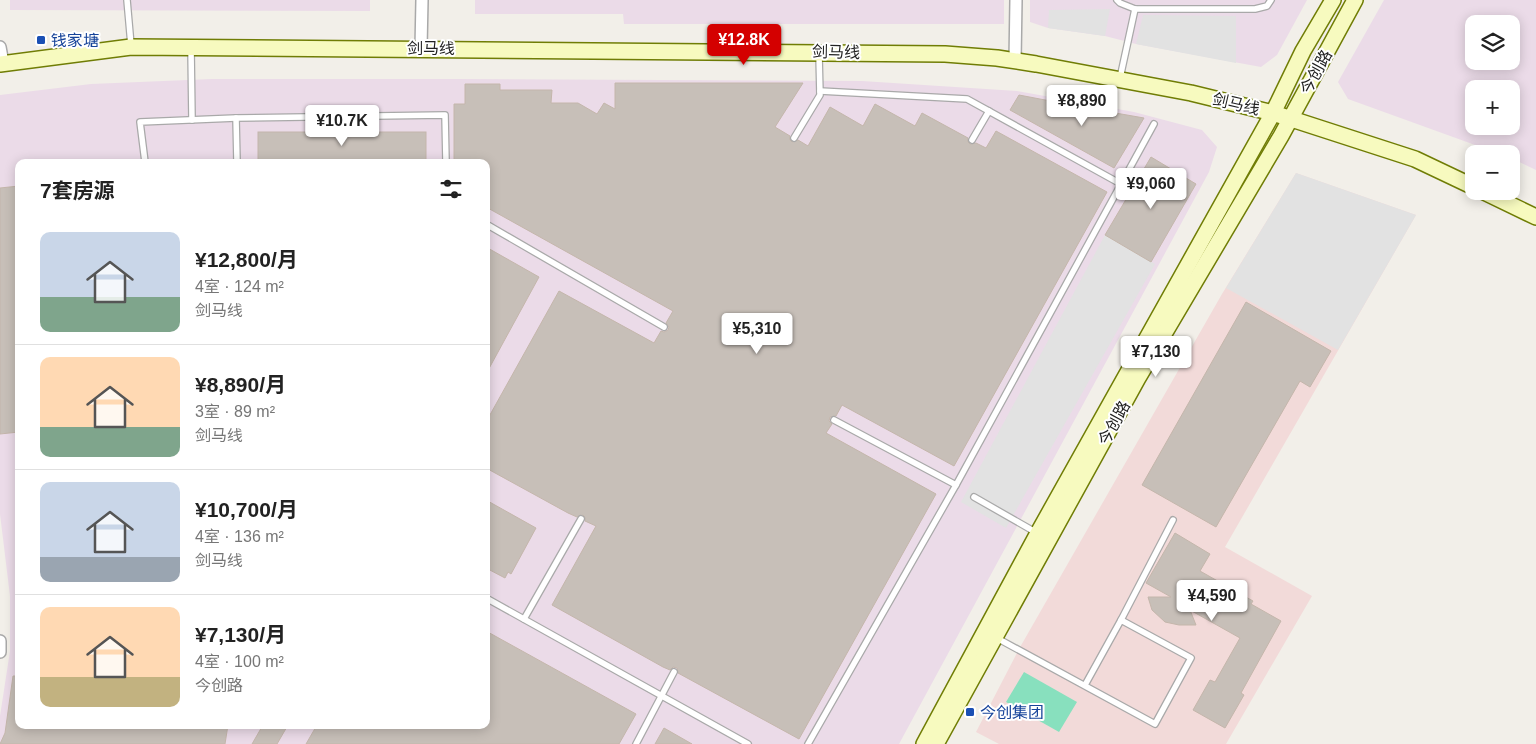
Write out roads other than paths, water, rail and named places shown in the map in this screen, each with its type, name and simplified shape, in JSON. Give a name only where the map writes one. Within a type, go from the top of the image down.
[{"type":"main road","name":"今创路","points":[[932,743],[1038,533],[1273,113],[1303,51],[1333,0]]},
{"type":"main road","name":"今创路","points":[[932,743],[995,637],[1138,378],[1290,119],[1355,0]]},
{"type":"main road","name":"剑马线","points":[[1,64],[131,47],[945,54],[1015,61],[1191,93],[1273,113],[1415,159],[1465,183]]},
{"type":"main road","points":[[1500,200],[1536,218]]},
{"type":"street","points":[[421,48],[422,0]]},
{"type":"street","points":[[1015,61],[1016,0]]},
{"type":"street","points":[[0,47],[1,64]]},
{"type":"street","points":[[0,641],[0,652]]},
{"type":"lane","points":[[127,0],[131,47]]},
{"type":"lane","points":[[1117,0],[1135,9],[1255,9],[1267,6],[1271,0]]},
{"type":"lane","points":[[1119,80],[1135,9]]},
{"type":"lane","points":[[191,47],[192,120]]},
{"type":"lane","points":[[794,138],[820,96],[819,52]]},
{"type":"lane","points":[[820,91],[967,99],[1121,184]]},
{"type":"lane","points":[[972,140],[989,111]]},
{"type":"lane","points":[[145,159],[140,122],[236,118],[445,115],[446,159]]},
{"type":"lane","points":[[236,118],[237,159]]},
{"type":"lane","points":[[808,744],[956,485],[1154,124]]},
{"type":"lane","points":[[490,226],[664,327]]},
{"type":"lane","points":[[834,420],[956,485]]},
{"type":"lane","points":[[974,497],[1038,533]]},
{"type":"lane","points":[[524,619],[581,519]]},
{"type":"lane","points":[[1085,685],[1173,520]]},
{"type":"lane","points":[[490,600],[748,744]]},
{"type":"lane","points":[[995,637],[1155,724],[1191,658],[1121,620]]},
{"type":"lane","points":[[636,744],[674,672]]},
{"type":"place","name":"钱家塘","points":[[41,40]]},
{"type":"place","name":"今创集团","points":[[970,712]]}]
